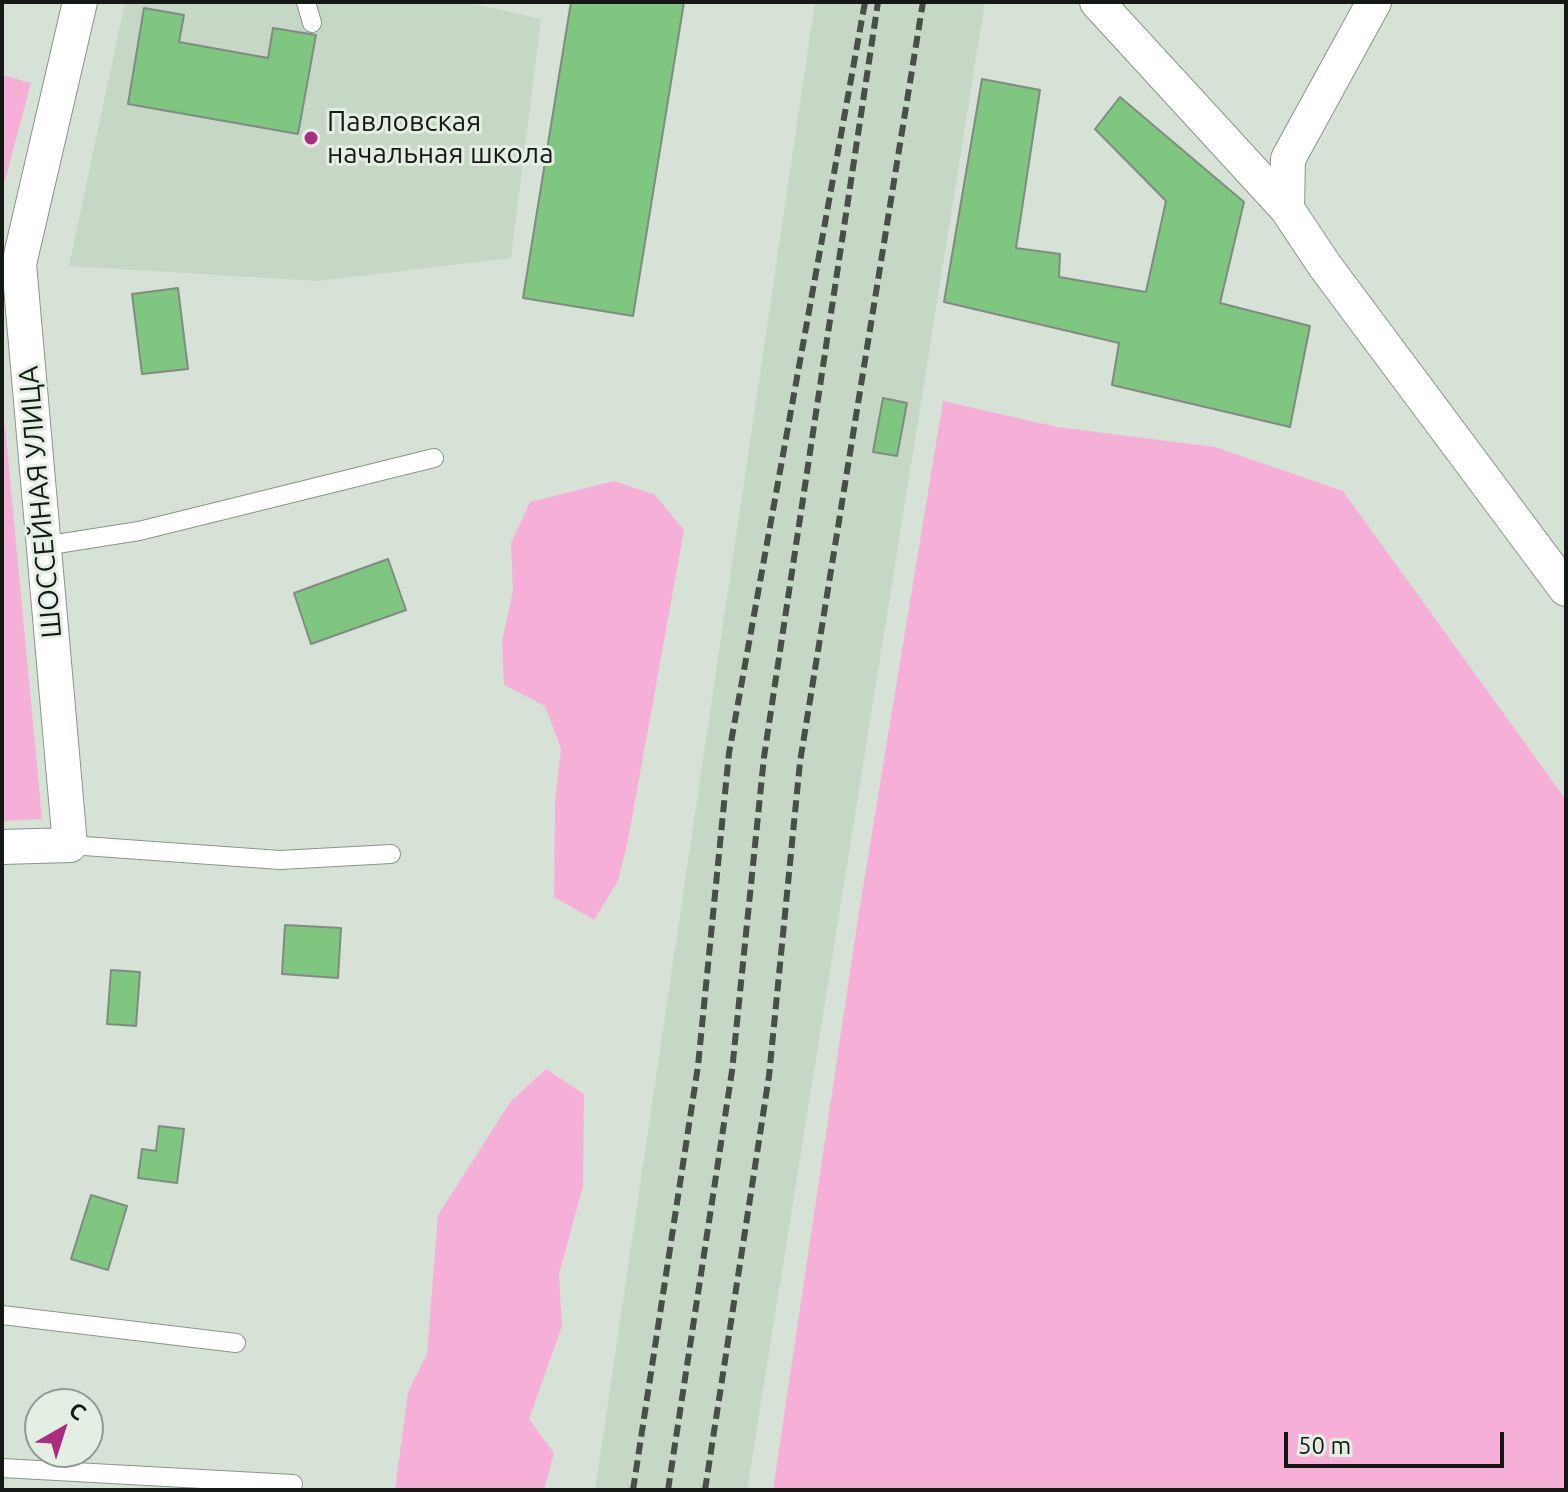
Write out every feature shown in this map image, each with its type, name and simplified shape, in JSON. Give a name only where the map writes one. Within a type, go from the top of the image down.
[{"type":"street","name":"ШОССЕЙНАЯ УЛИЦА","points":[[70,845],[19,264],[80,2]]},
{"type":"street","points":[[1097,2],[1287,209],[1325,266],[1566,589]]},
{"type":"street","points":[[1287,209],[1288,159],[1374,2]]},
{"type":"street","points":[[2,847],[70,845]]},
{"type":"lane","points":[[306,2],[312,23]]},
{"type":"lane","points":[[44,546],[139,531],[434,458]]},
{"type":"lane","points":[[70,845],[280,860],[391,854]]},
{"type":"lane","points":[[2,1315],[236,1343]]},
{"type":"lane","points":[[2,1468],[293,1484]]},
{"type":"shaded area","name":"Павловская начальная школа","points":[[125,2],[465,2],[541,19],[511,258],[318,281],[69,266]]},
{"type":"shaded area","points":[[815,2],[985,2],[747,1490],[595,1490]]},
{"type":"shaded area","points":[[2,75],[31,83],[2,192]]},
{"type":"shaded area","points":[[943,401],[1057,427],[1215,447],[1343,491],[1566,800],[1566,1490],[773,1490],[858,918]]},
{"type":"shaded area","points":[[5,425],[42,819],[2,821],[2,426]]},
{"type":"shaded area","points":[[614,481],[655,495],[684,530],[628,840],[618,881],[594,920],[554,897],[555,801],[561,749],[545,706],[504,685],[502,641],[513,591],[511,543],[530,502]]},
{"type":"shaded area","points":[[546,1069],[584,1094],[583,1186],[559,1274],[562,1326],[529,1419],[554,1453],[544,1490],[395,1490],[408,1392],[427,1354],[438,1215],[511,1101]]},
{"type":"building","points":[[571,2],[684,2],[633,316],[523,298]]},
{"type":"building","points":[[144,8],[184,15],[179,42],[268,58],[273,28],[316,35],[298,134],[128,104]]},
{"type":"building","points":[[982,79],[1040,90],[1016,248],[1060,254],[1059,277],[1146,292],[1166,201],[1095,129],[1120,97],[1244,202],[1220,303],[1310,326],[1290,427],[1112,385],[1119,343],[944,302]]},
{"type":"building","points":[[178,288],[188,369],[142,374],[132,294]]},
{"type":"building","points":[[883,398],[907,403],[897,456],[873,452]]},
{"type":"building","points":[[388,559],[406,610],[311,644],[294,593]]},
{"type":"building","points":[[285,925],[341,928],[338,978],[282,974]]},
{"type":"building","points":[[111,970],[140,972],[136,1026],[107,1024]]},
{"type":"building","points":[[159,1126],[184,1129],[177,1183],[138,1178],[142,1149],[156,1151]]},
{"type":"building","points":[[91,1195],[127,1206],[108,1270],[71,1259]]},
{"type":"railway","points":[[633,1490],[698,1066],[729,753],[865,2]]},
{"type":"railway","points":[[668,1490],[732,1071],[764,757],[878,2]]},
{"type":"railway","points":[[705,1490],[769,1076],[800,762],[923,2]]},
{"type":"place","name":"Павловская начальная школа","points":[[311,138]]}]
